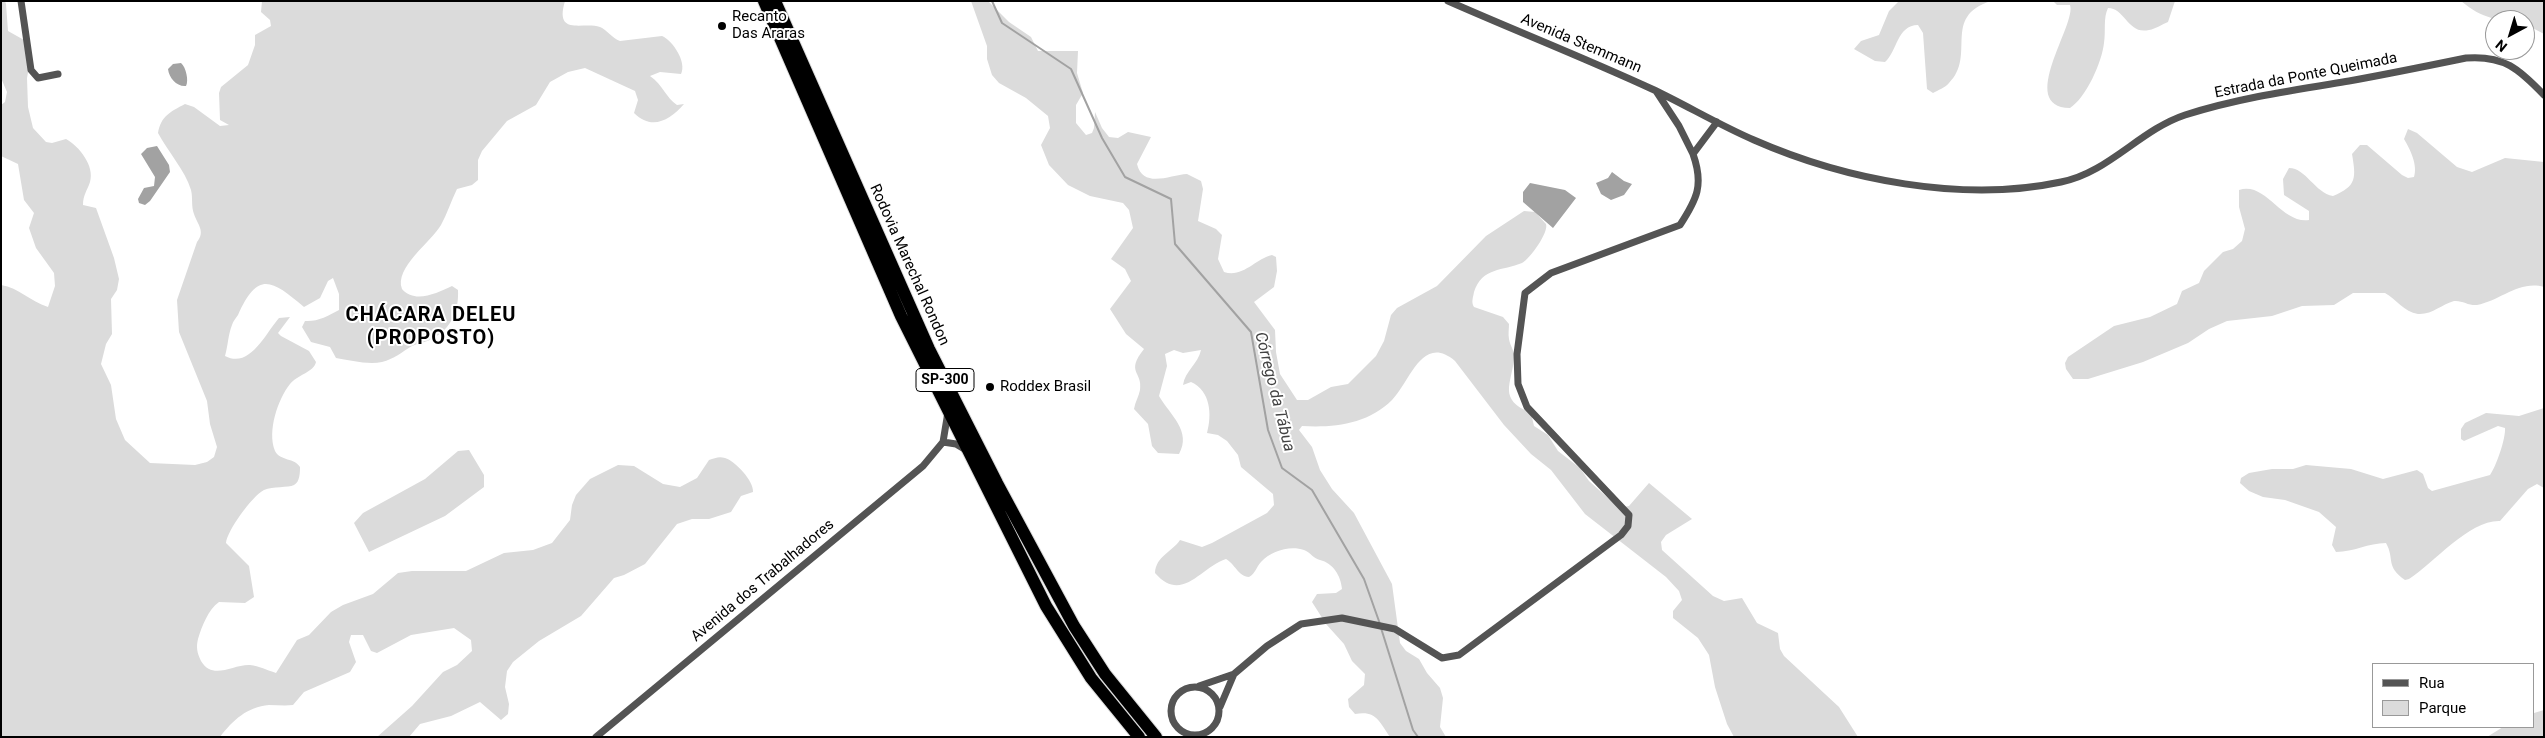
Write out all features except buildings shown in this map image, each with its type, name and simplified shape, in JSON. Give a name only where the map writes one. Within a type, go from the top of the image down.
[{"type":"highway","name":"Rodovia Marechal Rondon","points":[[764,1],[901,316],[1046,606],[1067,642],[1114,709],[1139,737]]},
{"type":"highway","name":"Rodovia Marechal Rondon","points":[[775,1],[929,349],[997,482],[1074,626],[1105,674],[1156,737]]},
{"type":"street","points":[[21,1],[31,70],[38,78],[58,74]]},
{"type":"street","name":"Avenida Stemmann","points":[[1448,1],[1675,101]]},
{"type":"street","name":"Estrada da Ponte Queimada","points":[[1675,101],[1753,140],[1841,172],[1928,186],[1968,189],[2056,183],[2087,174],[2142,137],[2184,116],[2245,99],[2466,58],[2479,57],[2503,61],[2528,78],[2544,95]]},
{"type":"street","points":[[1213,728],[1199,735],[1184,732],[1172,720],[1172,703],[1176,695],[1182,690],[1234,674],[1267,646],[1301,624],[1342,618],[1395,629],[1442,658],[1460,656],[1621,536],[1628,526],[1629,515],[1527,407],[1518,384],[1518,354],[1525,293],[1551,273],[1680,225],[1692,207],[1698,191],[1699,170],[1679,126],[1656,91]]},
{"type":"street","points":[[1693,154],[1717,122]]},
{"type":"street","points":[[948,412],[943,442],[956,444],[968,452]]},
{"type":"street","name":"Avenida dos Trabalhadores","points":[[596,737],[923,466],[943,442]]},
{"type":"street","points":[[1214,737],[1213,728],[1220,715],[1220,707],[1234,674]]},
{"type":"street","points":[[1199,686],[1213,694],[1220,707]]},
{"type":"green space","points":[[1,1],[5,1],[6,4],[8,31],[24,40],[29,67],[27,78],[28,107],[33,128],[46,142],[52,143],[66,139],[71,142],[81,151],[88,163],[91,176],[83,205],[96,208],[114,258],[119,279],[117,290],[111,299],[112,334],[106,344],[101,364],[111,385],[116,419],[125,440],[150,463],[195,465],[207,462],[214,457],[217,447],[210,424],[207,401],[179,332],[177,300],[201,231],[193,211],[192,193],[188,183],[181,168],[158,133],[159,127],[167,115],[185,104],[194,107],[220,126],[229,125],[220,120],[219,93],[221,87],[248,65],[255,45],[255,35],[271,26],[270,20],[261,12],[262,1],[565,1],[563,12],[567,23],[600,27],[620,41],[662,36],[670,42],[681,58],[681,74],[660,72],[650,76],[673,102],[677,105],[684,104],[667,119],[654,122],[641,118],[634,113],[638,100],[635,91],[585,68],[568,72],[550,82],[536,105],[507,121],[482,151],[478,160],[478,180],[472,185],[457,189],[441,225],[408,264],[403,273],[402,289],[413,296],[426,296],[452,286],[458,290],[456,311],[450,323],[440,334],[429,341],[412,346],[386,361],[377,363],[336,358],[330,347],[311,342],[302,327],[305,321],[318,320],[339,310],[339,294],[333,278],[328,281],[320,298],[304,307],[274,286],[266,284],[252,291],[232,324],[225,356],[234,359],[242,358],[249,354],[256,348],[279,318],[290,317],[278,333],[309,351],[316,362],[312,368],[290,384],[281,398],[273,425],[272,434],[275,451],[280,456],[295,462],[300,467],[297,482],[291,486],[264,490],[259,494],[241,514],[227,538],[226,543],[249,566],[254,597],[245,603],[219,602],[212,609],[204,624],[197,645],[201,661],[206,667],[217,671],[250,665],[276,673],[297,640],[309,635],[331,612],[343,605],[373,594],[398,573],[412,571],[466,571],[504,553],[533,550],[552,543],[570,520],[572,505],[576,495],[590,479],[618,465],[634,466],[663,484],[680,487],[697,478],[709,460],[723,457],[734,463],[743,472],[750,482],[753,492],[741,496],[731,512],[709,519],[692,519],[677,524],[645,564],[614,578],[581,616],[539,641],[513,662],[507,671],[505,687],[509,704],[508,714],[501,720],[480,702],[451,716],[420,724],[409,737],[377,737],[412,706],[443,672],[457,665],[472,651],[471,640],[454,628],[411,635],[377,653],[371,651],[363,635],[351,635],[349,642],[356,662],[350,672],[304,692],[293,705],[269,705],[254,708],[235,720],[220,737],[1,737],[1,285],[48,307],[55,286],[54,273],[36,248],[29,228],[34,213],[24,200],[18,164],[1,156],[1,105],[5,102],[7,92],[1,78]]},
{"type":"green space","points":[[971,1],[988,1],[1009,22],[1031,37],[1038,51],[1078,51],[1077,73],[1083,93],[1076,105],[1076,123],[1086,135],[1092,133],[1094,128],[1095,112],[1102,128],[1109,137],[1118,138],[1128,132],[1151,137],[1137,164],[1140,172],[1145,176],[1158,179],[1187,174],[1201,181],[1203,189],[1198,221],[1216,229],[1222,235],[1218,259],[1224,272],[1237,272],[1266,257],[1272,255],[1276,257],[1277,271],[1274,287],[1254,302],[1275,330],[1280,374],[1297,400],[1308,400],[1331,387],[1348,384],[1376,356],[1384,341],[1391,315],[1397,308],[1437,286],[1486,236],[1524,211],[1535,212],[1546,224],[1546,228],[1542,239],[1534,251],[1522,263],[1494,271],[1482,278],[1472,300],[1474,307],[1503,317],[1509,324],[1509,339],[1514,355],[1509,390],[1510,396],[1520,408],[1531,413],[1534,426],[1548,435],[1558,451],[1580,468],[1589,481],[1619,508],[1629,506],[1649,483],[1692,519],[1666,535],[1661,542],[1662,550],[1713,596],[1724,601],[1742,598],[1757,623],[1778,633],[1780,649],[1784,656],[1839,707],[1858,737],[1734,737],[1727,724],[1715,687],[1709,655],[1698,638],[1673,618],[1673,611],[1682,600],[1679,591],[1666,577],[1585,514],[1551,470],[1531,454],[1504,425],[1455,361],[1444,354],[1434,353],[1425,356],[1411,372],[1392,400],[1372,414],[1350,423],[1302,426],[1299,430],[1312,447],[1320,470],[1332,489],[1354,513],[1392,584],[1400,643],[1406,651],[1419,659],[1427,673],[1440,688],[1443,698],[1440,727],[1446,737],[1390,737],[1380,722],[1372,715],[1355,714],[1349,707],[1348,699],[1364,685],[1365,674],[1352,661],[1344,644],[1326,624],[1312,602],[1317,594],[1336,593],[1342,589],[1341,584],[1338,575],[1329,564],[1306,551],[1293,548],[1275,552],[1265,558],[1249,577],[1239,572],[1226,559],[1191,581],[1174,585],[1165,582],[1155,573],[1156,567],[1161,558],[1180,540],[1202,547],[1212,543],[1267,513],[1274,505],[1273,494],[1241,467],[1238,455],[1227,441],[1218,435],[1207,433],[1209,411],[1203,391],[1191,382],[1183,385],[1201,350],[1183,353],[1174,350],[1165,354],[1167,366],[1159,396],[1178,423],[1183,438],[1182,446],[1179,454],[1158,453],[1152,446],[1148,424],[1134,409],[1140,384],[1135,368],[1138,357],[1144,349],[1126,334],[1110,309],[1131,281],[1125,269],[1111,259],[1133,228],[1129,210],[1123,203],[1090,196],[1068,185],[1049,165],[1041,145],[1050,128],[1048,116],[1026,98],[999,83],[992,75],[987,59],[987,46]]},
{"type":"green space","points":[[1899,1],[1991,1],[1976,8],[1967,17],[1963,27],[1960,61],[1957,72],[1947,85],[1933,93],[1927,89],[1923,33],[1918,25],[1911,26],[1901,34],[1885,62],[1875,61],[1854,49],[1861,41],[1879,35],[1889,11]]},
{"type":"green space","points":[[2053,1],[2175,1],[2168,22],[2149,30],[2136,29],[2119,12],[2108,8],[2103,51],[2097,69],[2082,96],[2070,108],[2055,104],[2048,94],[2048,80],[2052,63],[2070,15],[2070,5],[2057,5]]},
{"type":"green space","points":[[2461,1],[2544,1],[2544,34],[2535,29],[2535,10],[2485,10],[2485,15]]},
{"type":"green space","points":[[2408,129],[2417,133],[2457,167],[2472,172],[2505,158],[2544,162],[2544,287],[2526,286],[2477,305],[2454,301],[2423,314],[2408,311],[2385,293],[2353,293],[2334,305],[2302,306],[2272,316],[2227,321],[2209,329],[2188,343],[2143,362],[2088,379],[2073,379],[2066,369],[2065,363],[2068,357],[2114,326],[2150,317],[2177,304],[2182,291],[2199,283],[2204,271],[2223,252],[2233,249],[2242,241],[2245,229],[2239,207],[2239,190],[2249,189],[2257,191],[2290,216],[2309,220],[2309,211],[2284,195],[2283,179],[2289,168],[2301,172],[2321,190],[2333,196],[2351,185],[2354,175],[2352,154],[2360,145],[2367,145],[2402,175],[2408,178],[2414,177],[2414,162],[2404,139]]},
{"type":"green space","points":[[2544,408],[2544,488],[2537,484],[2528,489],[2500,521],[2476,527],[2452,544],[2419,572],[2405,580],[2395,571],[2386,543],[2336,552],[2332,545],[2336,527],[2319,512],[2285,500],[2263,497],[2249,491],[2240,483],[2241,478],[2249,473],[2272,469],[2293,469],[2306,465],[2351,469],[2383,479],[2417,470],[2423,474],[2428,488],[2432,491],[2490,475],[2498,459],[2505,428],[2498,426],[2464,441],[2461,439],[2461,429],[2465,423],[2486,413],[2519,416]]},
{"type":"green space","points":[[469,450],[484,475],[484,487],[445,516],[369,552],[354,523],[363,513],[425,479],[458,451]]},
{"type":"green space","points":[[2544,710],[2544,737],[2487,737],[2501,728],[2535,728],[2535,713]]},
{"type":"shaded area","points":[[181,63],[186,74],[186,86],[172,79],[168,69],[173,64]]},
{"type":"shaded area","points":[[157,146],[169,165],[170,172],[150,201],[145,205],[139,203],[138,199],[144,188],[154,186],[155,177],[141,154],[147,148]]},
{"type":"shaded area","points":[[1612,172],[1624,181],[1632,184],[1624,195],[1611,200],[1601,194],[1596,183],[1608,178]]},
{"type":"shaded area","points":[[1530,183],[1565,190],[1576,198],[1553,228],[1523,202],[1523,192]]},
{"type":"waterway","name":"Córrego da Tábua","points":[[992,1],[1002,23],[1071,69],[1102,138],[1125,177],[1171,199],[1175,244],[1251,332],[1268,430],[1282,468],[1312,490],[1364,579],[1380,624]]},
{"type":"waterway","name":"Córrego da Tábua","points":[[1381,628],[1413,730],[1418,737]]},
{"type":"place","name":"Recanto Das Araras","points":[[722,26]]},
{"type":"place","name":"Roddex Brasil","points":[[990,387]]},
{"type":"district","name":"CHÁCARA DELEU (PROPOSTO)","points":[[431,328]]}]
